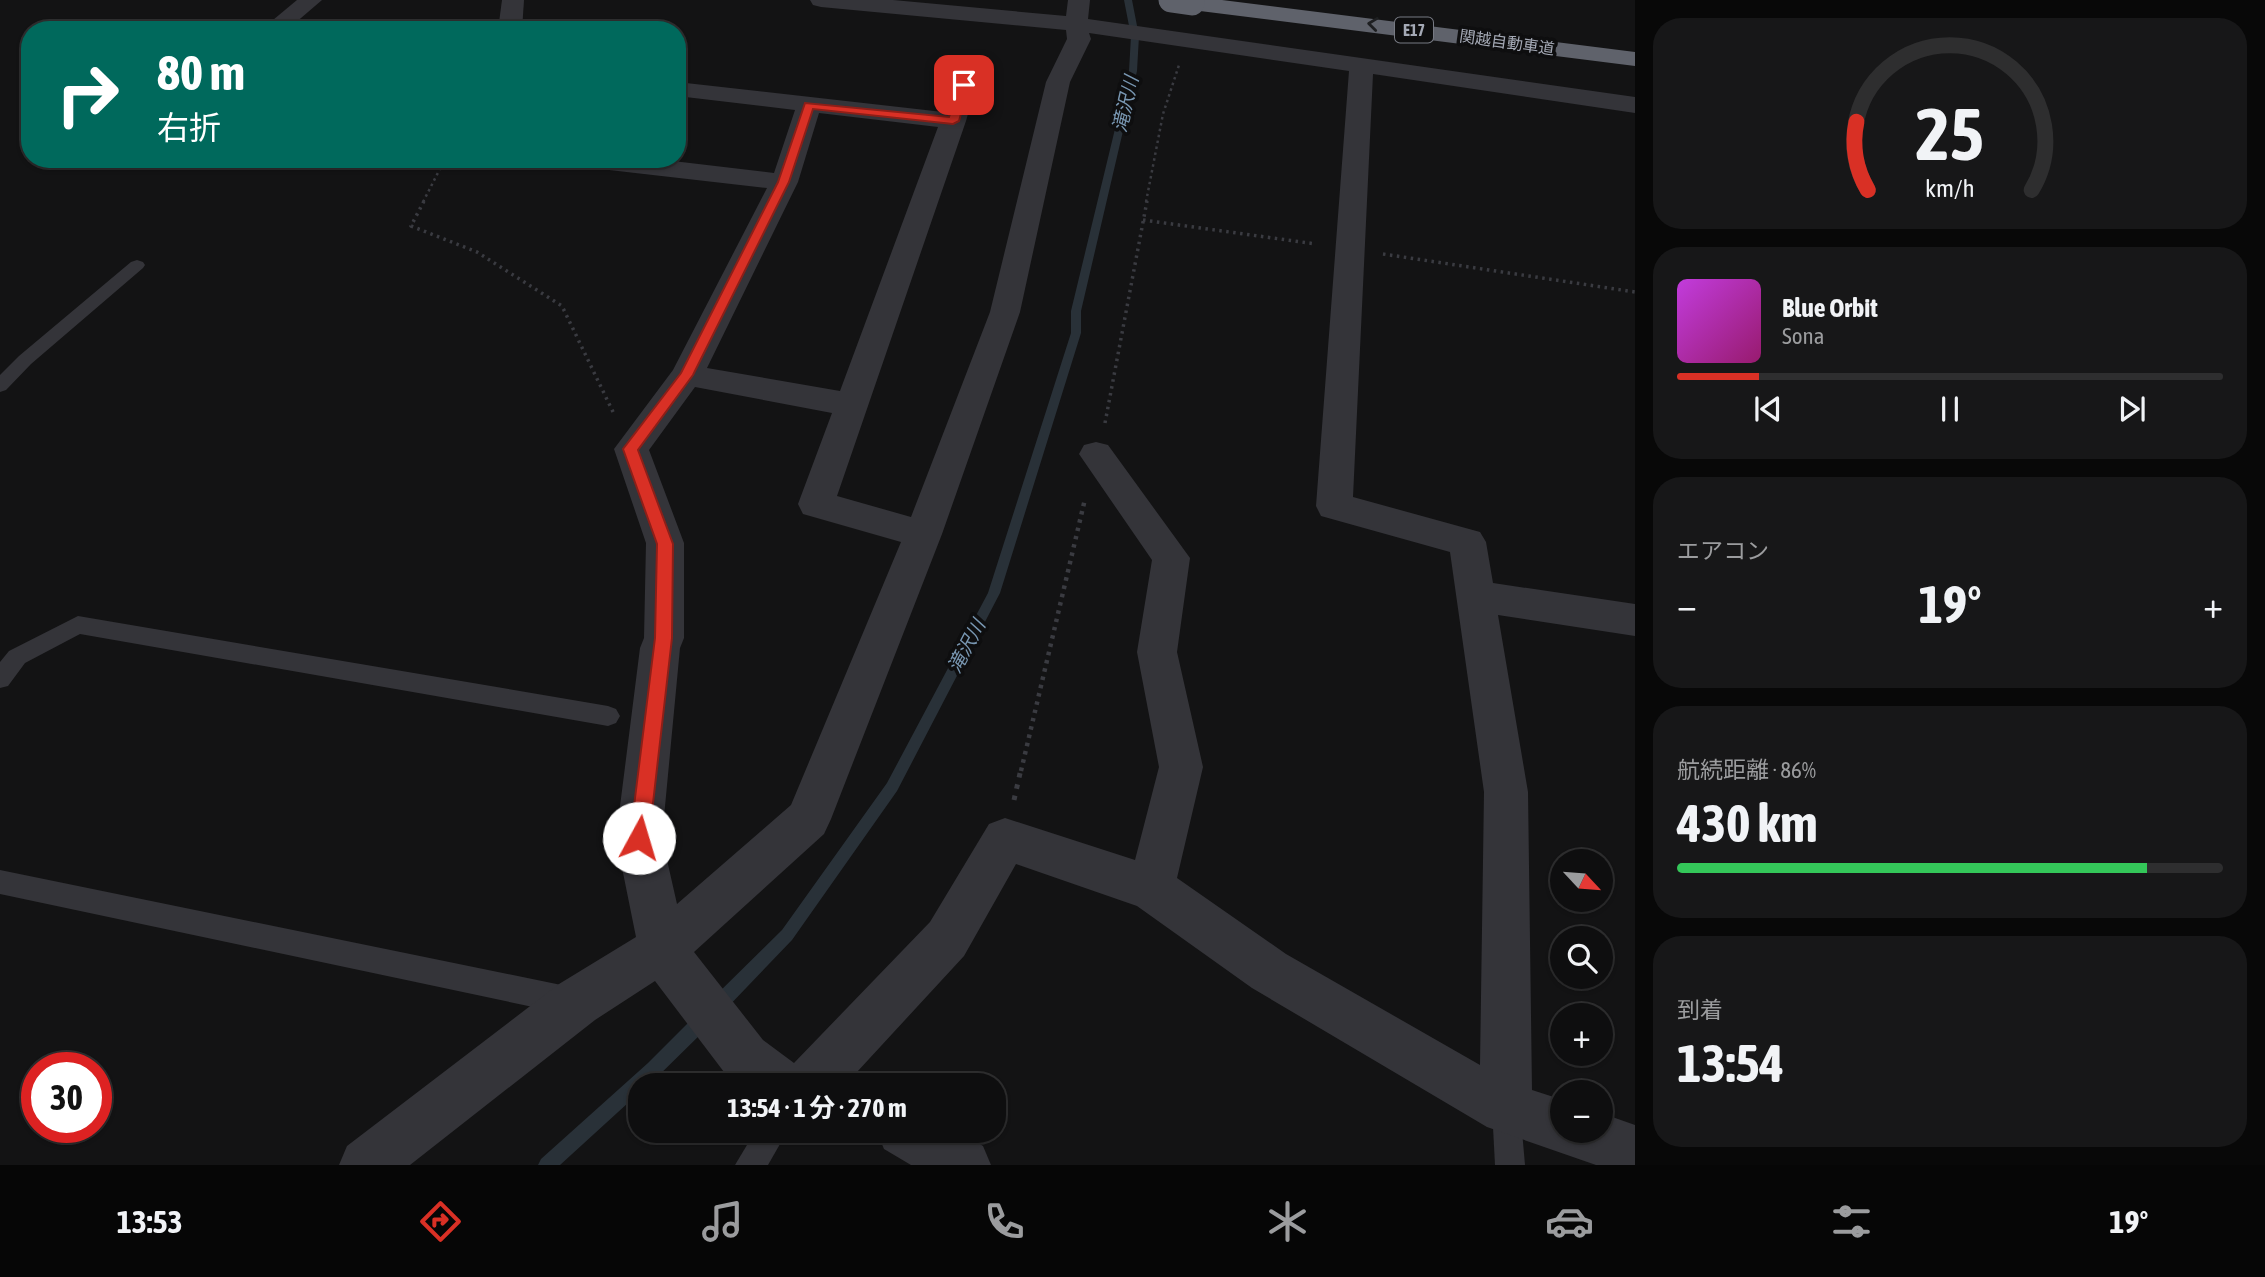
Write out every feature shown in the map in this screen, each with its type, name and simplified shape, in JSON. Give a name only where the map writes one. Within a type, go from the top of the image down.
[{"type":"highway","name":"関越自動車道","points":[[1179,1],[1635,59]]},
{"type":"highway","points":[[1581,30],[1635,37]]},
{"type":"street","points":[[284,21],[311,0]]},
{"type":"street","points":[[511,21],[513,0]]},
{"type":"street","points":[[821,0],[1077,12],[1201,40],[1635,105]]},
{"type":"street","points":[[1179,1],[1201,40]]},
{"type":"street","points":[[366,1165],[577,1002],[669,959],[808,819],[923,534],[1005,312],[1058,82],[1079,40],[1077,12]]},
{"type":"street","points":[[1361,65],[1334,506],[1468,541],[1506,792],[1506,1108]]},
{"type":"street","points":[[923,534],[816,504],[953,121],[970,66]]},
{"type":"street","points":[[686,90],[953,121]]},
{"type":"street","points":[[763,1072],[669,959],[639,838],[664,638],[665,544],[631,449],[687,375],[784,182],[808,105]]},
{"type":"street","points":[[662,168],[784,182]]},
{"type":"street","points":[[687,375],[852,405]]},
{"type":"street","points":[[1096,454],[1171,558],[1157,652],[1181,767],[1151,888]]},
{"type":"street","points":[[1476,596],[1635,620]]},
{"type":"street","points":[[819,1073],[947,939],[1005,839],[1151,888],[1269,971],[1470,1089],[1506,1108],[1550,1123]]},
{"type":"street","points":[[926,1143],[964,1165]]},
{"type":"street","points":[[1610,1143],[1635,1152]]},
{"type":"lane","points":[[0,386],[25,360],[137,265]]},
{"type":"lane","points":[[0,679],[17,657],[78,625],[608,716]]},
{"type":"lane","points":[[0,882],[577,1002]]},
{"type":"lane","points":[[1506,1108],[1510,1165]]},
{"type":"lane","points":[[750,1165],[765,1143]]},
{"type":"path","points":[[440,168],[411,226],[477,252],[562,306],[631,449]]},
{"type":"path","points":[[1143,220],[1635,292]]},
{"type":"waterway","name":"滝沢川","points":[[718,1005],[787,935],[892,787],[994,593],[1076,333],[1076,311],[1133,71],[1135,36],[1128,0]]},
{"type":"waterway","name":"滝沢川","points":[[547,1165],[654,1069],[702,1021]]},
{"type":"route","points":[[639,838],[660,648],[664,638],[665,544],[631,449],[687,375],[784,182],[808,105],[953,121],[964,85]]}]
